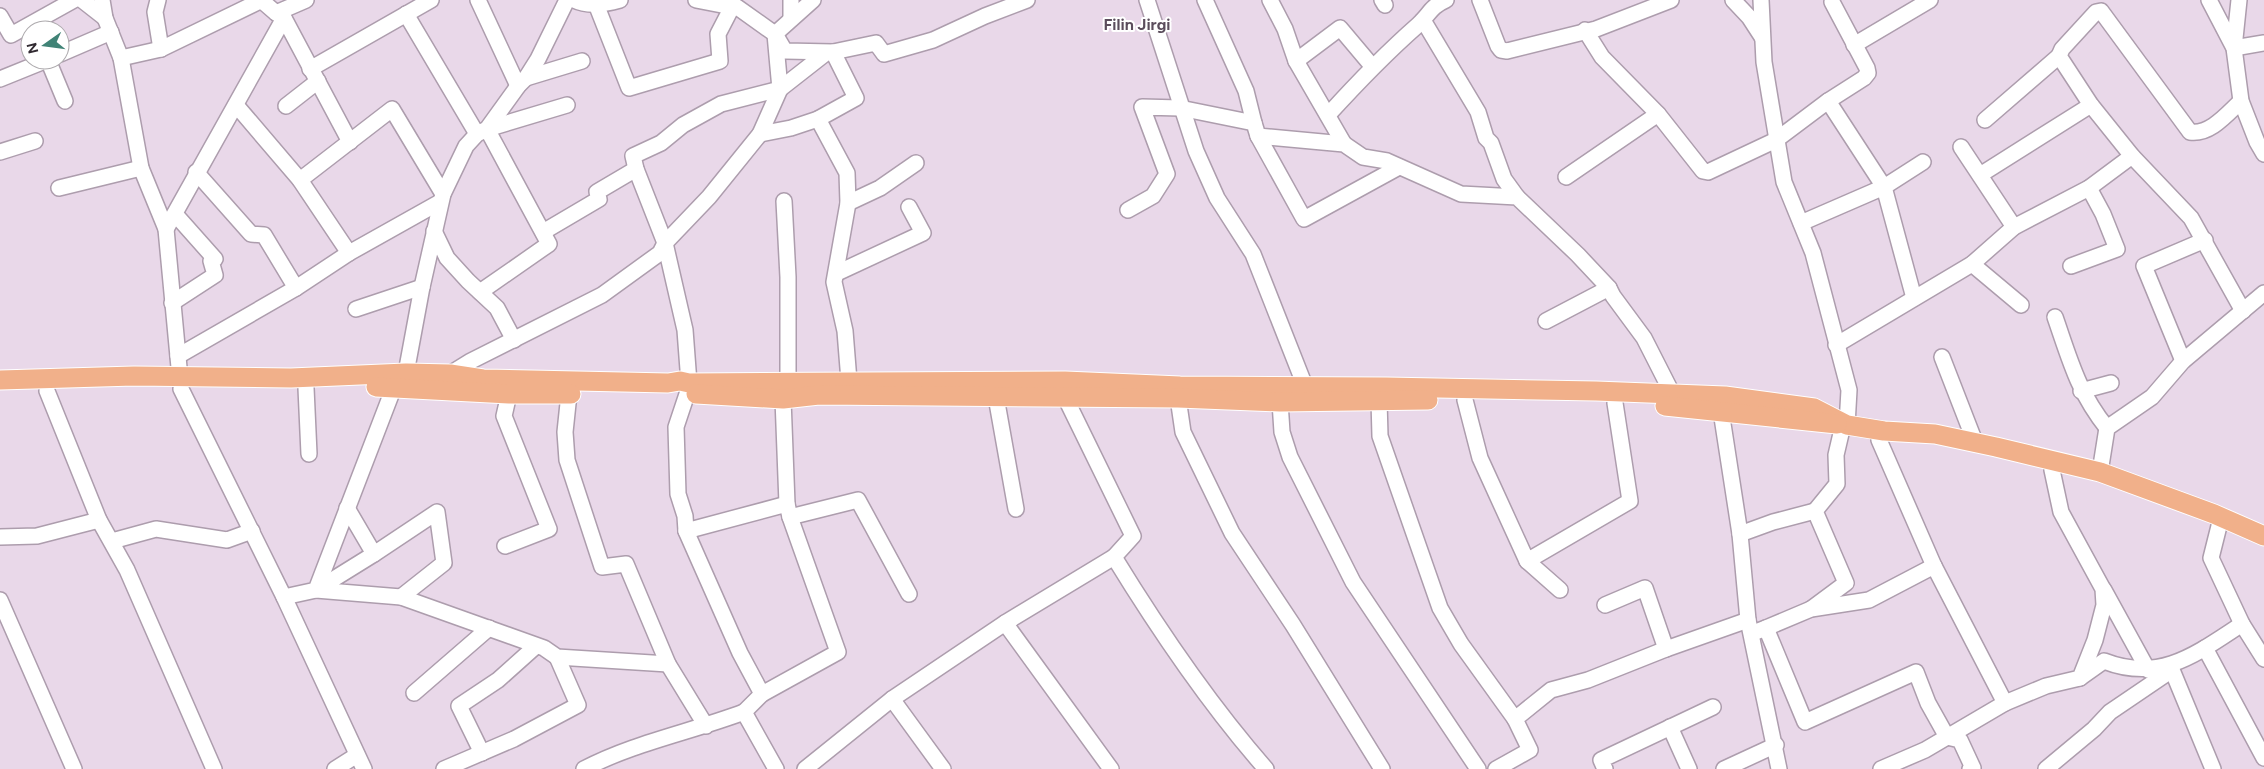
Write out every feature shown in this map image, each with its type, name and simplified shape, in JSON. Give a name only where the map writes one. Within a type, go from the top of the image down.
[{"type":"main road","points":[[0,380],[134,376],[181,384],[306,388],[450,374],[501,380],[785,390],[819,395],[898,389],[1065,382],[1180,386],[1306,386],[1586,391],[1725,396],[1814,408],[1845,425],[1880,440],[1932,440],[1995,452],[2146,497],[2264,543]]},
{"type":"main road","points":[[0,392],[291,378],[400,380],[509,394],[569,394],[688,388]]},
{"type":"main road","points":[[785,390],[849,381],[898,389],[996,397],[1178,398],[1280,402],[1465,400],[1615,403],[1721,411],[1884,431],[1934,434],[1975,442],[2100,472],[2214,514],[2264,536]]},
{"type":"street","points":[[0,16],[11,36],[74,0]]},
{"type":"street","points":[[82,0],[105,18]]},
{"type":"street","points":[[102,0],[105,18],[121,58],[141,168],[166,230],[181,384],[284,597],[360,762],[335,769]]},
{"type":"street","points":[[158,0],[155,12],[161,50]]},
{"type":"street","points":[[121,58],[161,50],[262,0],[280,16],[350,142]]},
{"type":"street","points":[[166,230],[196,172],[236,105],[280,16],[306,0]]},
{"type":"street","points":[[286,106],[314,75],[406,14],[431,0]]},
{"type":"street","points":[[478,0],[522,82]]},
{"type":"street","points":[[316,590],[347,508],[400,380],[441,198],[466,146],[482,132],[538,59],[567,0]]},
{"type":"street","points":[[574,0],[582,4],[620,0]]},
{"type":"street","points":[[696,0],[734,5],[775,34],[785,51],[829,52],[876,43],[884,54],[933,40],[985,16],[1027,0]]},
{"type":"street","points":[[791,0],[791,19]]},
{"type":"street","points":[[775,34],[813,0]]},
{"type":"street","points":[[1147,0],[1180,108],[1196,151],[1217,198],[1252,254],[1306,386]]},
{"type":"street","points":[[1205,0],[1246,91],[1256,130],[1304,219],[1399,168]]},
{"type":"street","points":[[1270,0],[1285,29],[1296,61],[1344,144]]},
{"type":"street","points":[[1480,0],[1501,50],[1507,51],[1596,28],[1671,0]]},
{"type":"street","points":[[1733,0],[1749,17],[1762,37]]},
{"type":"street","points":[[1740,534],[1773,522],[1816,511],[1836,484],[1836,455],[1845,425],[1849,390],[1813,254],[1784,182],[1764,62],[1761,0]]},
{"type":"street","points":[[1854,45],[1930,0]]},
{"type":"street","points":[[2209,0],[2234,48]]},
{"type":"street","points":[[2238,0],[2234,48],[2241,101],[2262,145]]},
{"type":"street","points":[[1328,115],[1372,66],[1423,20],[1437,2]]},
{"type":"street","points":[[1585,30],[1602,56],[1658,114],[1703,171],[1708,172],[1776,140],[1868,74],[1832,2]]},
{"type":"street","points":[[596,4],[629,88],[720,61],[718,34],[734,5]]},
{"type":"street","points":[[1986,120],[2058,56],[2062,49],[2096,12],[2101,11],[2190,132],[2200,134],[2212,127],[2241,101]]},
{"type":"street","points":[[406,14],[482,132],[549,244],[480,292]]},
{"type":"street","points":[[1423,20],[1478,112],[1486,138],[1491,143],[1504,179],[1517,197],[1578,255],[1609,288],[1612,296],[1644,338],[1658,361],[1673,395]]},
{"type":"street","points":[[1296,61],[1340,28],[1372,66]]},
{"type":"street","points":[[70,50],[111,32]]},
{"type":"street","points":[[450,374],[471,361],[602,295],[660,253],[665,243],[709,197],[760,134],[780,89],[775,34]]},
{"type":"street","points":[[2234,48],[2264,43]]},
{"type":"street","points":[[762,694],[740,653],[686,530],[685,516],[678,494],[676,426],[688,388],[685,330],[665,243],[636,169],[633,156],[661,144],[684,125],[720,104],[780,89],[829,52]]},
{"type":"street","points":[[760,134],[791,128],[818,119],[856,98],[829,52]]},
{"type":"street","points":[[2058,56],[2091,105],[2132,156],[2191,218],[2243,311]]},
{"type":"street","points":[[522,82],[582,61]]},
{"type":"street","points":[[0,79],[23,70]]},
{"type":"street","points":[[52,70],[65,101]]},
{"type":"street","points":[[1828,101],[1884,187],[1914,298]]},
{"type":"street","points":[[236,105],[300,180],[349,253]]},
{"type":"street","points":[[482,132],[567,105]]},
{"type":"street","points":[[1980,175],[2091,105]]},
{"type":"street","points":[[1128,210],[1153,196],[1167,174],[1142,107],[1180,108],[1256,130],[1344,144],[1363,157],[1387,161],[1399,168],[1461,194],[1517,197]]},
{"type":"street","points":[[300,180],[392,109],[441,198]]},
{"type":"street","points":[[1566,177],[1658,114]]},
{"type":"street","points":[[818,119],[847,174],[848,203],[834,282],[845,331],[849,381]]},
{"type":"street","points":[[0,152],[35,141]]},
{"type":"street","points":[[1961,148],[2014,227]]},
{"type":"street","points":[[1836,345],[1972,264],[2014,227],[2089,188],[2132,156]]},
{"type":"street","points":[[1801,223],[1884,187],[1923,162]]},
{"type":"street","points":[[848,203],[880,188],[916,163]]},
{"type":"street","points":[[59,188],[141,168]]},
{"type":"street","points":[[543,232],[600,199],[597,192],[636,169]]},
{"type":"street","points":[[196,172],[251,234],[264,236],[296,288]]},
{"type":"street","points":[[2071,266],[2117,250],[2089,188]]},
{"type":"street","points":[[178,356],[296,288],[349,253],[441,198]]},
{"type":"street","points":[[584,769],[606,757],[706,726],[744,712],[762,694],[838,652],[789,510],[785,390],[788,277],[784,201]]},
{"type":"street","points":[[837,273],[923,233],[909,207]]},
{"type":"street","points":[[172,303],[215,275],[211,261],[216,260],[175,214]]},
{"type":"street","points":[[434,231],[448,258],[497,308],[514,340]]},
{"type":"street","points":[[2183,361],[2144,266],[2205,240]]},
{"type":"street","points":[[1972,264],[2021,304]]},
{"type":"street","points":[[356,309],[422,286]]},
{"type":"street","points":[[1546,321],[1609,288]]},
{"type":"street","points":[[2107,428],[2152,397],[2183,361],[2264,293]]},
{"type":"street","points":[[2055,317],[2071,368],[2081,391],[2107,428],[2100,472]]},
{"type":"street","points":[[1942,357],[1975,442]]},
{"type":"street","points":[[2081,391],[2111,383]]},
{"type":"street","points":[[306,388],[309,454]]},
{"type":"street","points":[[47,391],[99,520],[112,541],[214,769]]},
{"type":"street","points":[[504,546],[549,529],[504,416],[509,394]]},
{"type":"street","points":[[569,394],[564,432],[567,460],[602,567],[626,564],[668,664],[706,726]]},
{"type":"street","points":[[996,397],[1016,509]]},
{"type":"street","points":[[805,769],[892,698],[1005,623],[1114,557],[1133,536],[1065,397]]},
{"type":"street","points":[[1178,398],[1183,432],[1232,533],[1293,625],[1382,769]]},
{"type":"street","points":[[1379,400],[1380,436],[1440,608],[1461,644],[1515,719],[1530,750],[1496,769]]},
{"type":"street","points":[[1465,400],[1480,458],[1528,562],[1560,590]]},
{"type":"street","points":[[1280,402],[1282,432],[1290,457],[1353,582],[1478,769]]},
{"type":"street","points":[[1528,562],[1630,501],[1615,403]]},
{"type":"street","points":[[1721,411],[1779,769]]},
{"type":"street","points":[[1880,440],[1934,566],[2005,703]]},
{"type":"street","points":[[2052,470],[2060,512],[2119,614],[2148,670]]},
{"type":"street","points":[[686,530],[789,510],[858,500],[909,594]]},
{"type":"street","points":[[347,508],[374,554]]},
{"type":"street","points":[[1811,608],[1846,583],[1816,511]]},
{"type":"street","points":[[316,590],[437,512],[444,563],[401,598]]},
{"type":"street","points":[[0,537],[37,536],[99,520]]},
{"type":"street","points":[[2219,526],[2211,558],[2242,624],[2264,659]]},
{"type":"street","points":[[112,541],[156,530],[227,540],[252,531]]},
{"type":"street","points":[[1114,557],[1159,630],[1204,693],[1227,724],[1266,769]]},
{"type":"street","points":[[1515,719],[1551,690],[1588,680],[1666,649],[1755,627],[1811,608],[1869,600],[1934,566]]},
{"type":"street","points":[[1605,605],[1645,588],[1666,649]]},
{"type":"street","points":[[2080,678],[2104,605],[2103,589]]},
{"type":"street","points":[[284,597],[316,590],[401,598],[544,648],[557,657],[668,664]]},
{"type":"street","points":[[0,600],[74,769]]},
{"type":"street","points":[[1005,623],[1111,769]]},
{"type":"street","points":[[1881,769],[1901,765],[2005,703],[2046,686],[2080,678],[2104,661],[2124,669],[2148,670],[2170,665],[2205,648],[2242,624]]},
{"type":"street","points":[[1755,627],[1805,722],[1916,672],[1928,703],[1947,737],[1960,740],[1973,768],[1970,769]]},
{"type":"street","points":[[414,693],[489,628]]},
{"type":"street","points":[[482,753],[459,706],[498,680],[536,646]]},
{"type":"street","points":[[2205,648],[2264,758]]},
{"type":"street","points":[[444,769],[514,739],[578,705],[557,657]]},
{"type":"street","points":[[2046,769],[2094,729],[2110,712],[2166,674],[2170,665]]},
{"type":"street","points":[[2170,665],[2213,769]]},
{"type":"street","points":[[892,698],[943,769]]},
{"type":"street","points":[[1605,769],[1601,760],[1713,707]]},
{"type":"street","points":[[744,712],[776,769]]},
{"type":"street","points":[[1670,727],[1684,767]]},
{"type":"street","points":[[1724,769],[1776,745]]},
{"type":"district","name":"Filin Jirgi","points":[[1137,24]]}]
